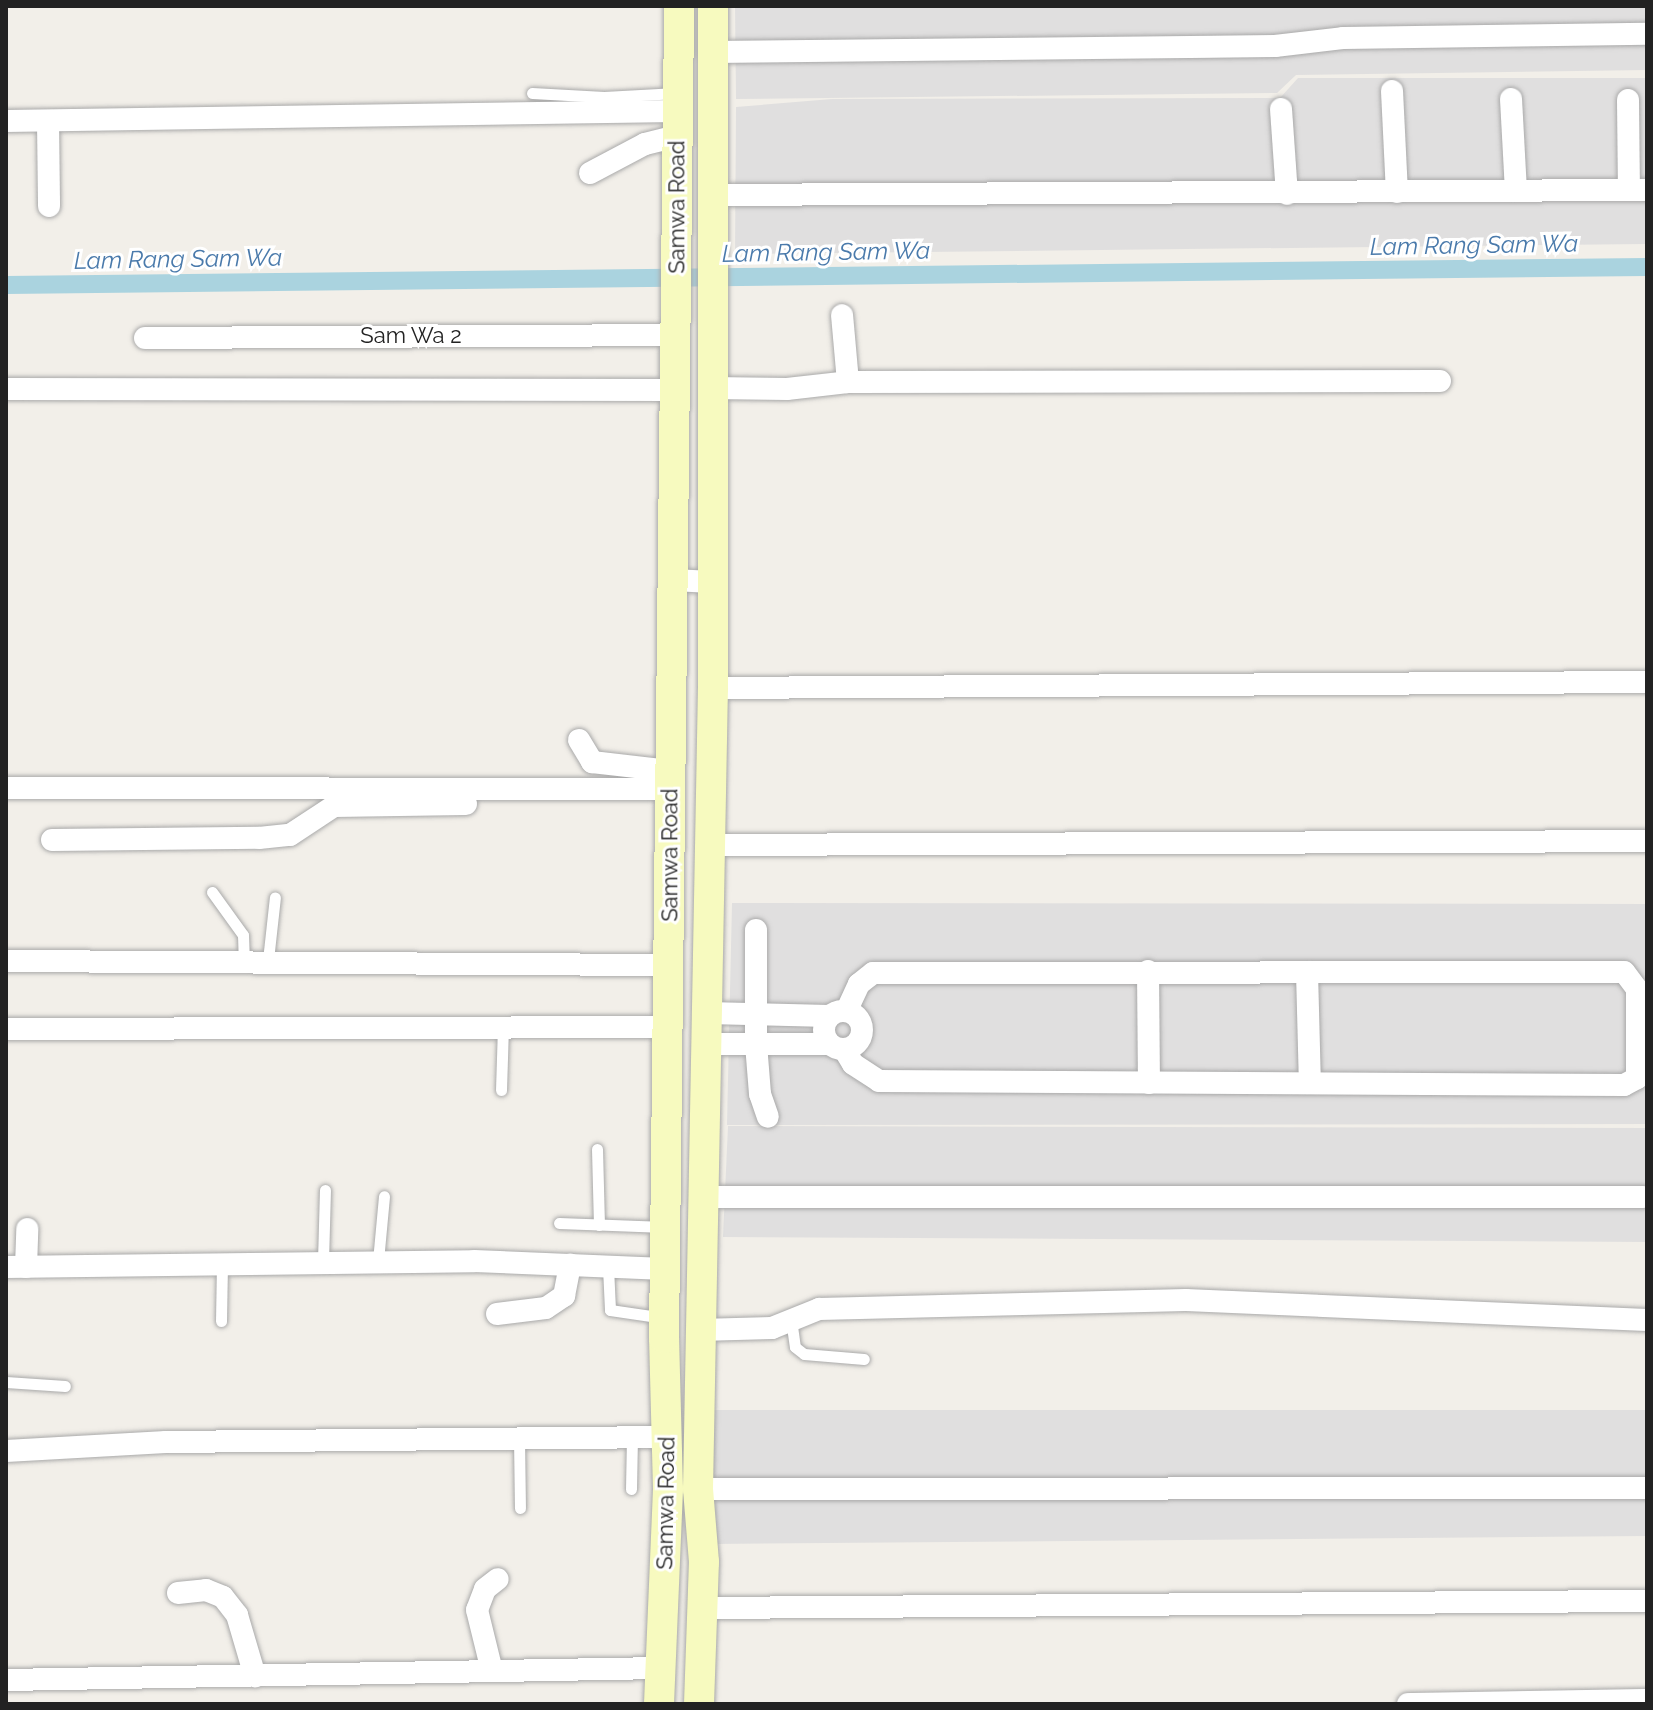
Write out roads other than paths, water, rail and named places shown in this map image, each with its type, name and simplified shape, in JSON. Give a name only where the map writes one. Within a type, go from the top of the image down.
[{"type":"street","name":"Samwa Road","points":[[659,1704],[668,1437],[664,1318],[679,300],[675,249],[679,6]]},
{"type":"street","name":"Samwa Road","points":[[699,1704],[704,1608],[698,1489],[700,1330],[713,688],[710,582],[714,298],[713,6]]},
{"type":"street","points":[[713,52],[1259,47],[1343,38],[1647,34]]},
{"type":"street","points":[[1392,91],[1397,192]]},
{"type":"street","points":[[1511,99],[1516,191]]},
{"type":"street","points":[[712,195],[1638,190],[1628,100]]},
{"type":"street","points":[[1281,109],[1287,194]]},
{"type":"street","points":[[6,121],[677,113]]},
{"type":"street","points":[[590,173],[645,144],[677,113]]},
{"type":"street","points":[[48,121],[49,206]]},
{"type":"street","points":[[842,315],[848,382]]},
{"type":"street","name":"Sam Wa 2","points":[[145,338],[678,335]]},
{"type":"street","points":[[712,388],[787,389],[848,382],[1440,381]]},
{"type":"street","points":[[6,389],[676,390]]},
{"type":"street","points":[[675,580],[710,582]]},
{"type":"street","points":[[713,688],[1647,682]]},
{"type":"street","points":[[579,740],[592,762],[671,786]]},
{"type":"street","points":[[6,788],[671,786]]},
{"type":"street","points":[[52,840],[290,835],[334,806],[671,786]]},
{"type":"street","points":[[711,845],[1647,841]]},
{"type":"street","points":[[756,930],[756,1044],[760,1094],[768,1117]]},
{"type":"street","points":[[6,961],[268,960],[669,965]]},
{"type":"street","points":[[1148,971],[1149,1083]]},
{"type":"street","points":[[1148,971],[1624,972],[1637,989],[1637,1078],[1630,1085],[879,1081],[853,1064],[824,1025],[838,1013],[859,984],[873,973],[1148,971]]},
{"type":"street","points":[[1307,972],[1310,1083]]},
{"type":"street","points":[[708,1013],[838,1013],[861,1022],[863,1031],[853,1046],[708,1044]]},
{"type":"street","points":[[6,1029],[668,1027]]},
{"type":"street","points":[[704,1190],[799,1195],[1643,1197]]},
{"type":"street","points":[[27,1229],[16,1267],[378,1261],[665,1269]]},
{"type":"street","points":[[497,1314],[546,1308],[564,1296],[570,1265]]},
{"type":"street","points":[[700,1330],[772,1328],[819,1309],[1186,1300],[1647,1320]]},
{"type":"street","points":[[6,1451],[166,1442],[668,1437]]},
{"type":"street","points":[[698,1489],[1647,1488]]},
{"type":"street","points":[[492,1671],[477,1610],[485,1589],[498,1579]]},
{"type":"street","points":[[178,1593],[206,1590],[223,1597],[237,1615],[255,1676]]},
{"type":"street","points":[[704,1608],[1647,1601]]},
{"type":"street","points":[[6,1680],[661,1668]]},
{"type":"street","points":[[1408,1704],[1647,1700]]},
{"type":"lane","points":[[532,93],[604,97],[677,113]]},
{"type":"lane","points":[[212,892],[243,935],[244,962]]},
{"type":"lane","points":[[268,960],[275,897]]},
{"type":"lane","points":[[501,1090],[503,1026]]},
{"type":"lane","points":[[597,1149],[599,1225]]},
{"type":"lane","points":[[323,1261],[325,1190]]},
{"type":"lane","points":[[378,1261],[384,1196]]},
{"type":"lane","points":[[559,1223],[665,1227]]},
{"type":"lane","points":[[221,1321],[222,1262]]},
{"type":"lane","points":[[608,1267],[610,1310],[664,1318]]},
{"type":"lane","points":[[791,1319],[795,1347],[804,1354],[864,1359]]},
{"type":"lane","points":[[6,1382],[65,1386]]},
{"type":"lane","points":[[631,1489],[632,1437]]},
{"type":"lane","points":[[519,1438],[520,1508]]},
{"type":"waterway","name":"Lam Rang Sam Wa","points":[[6,285],[1647,267]]}]
